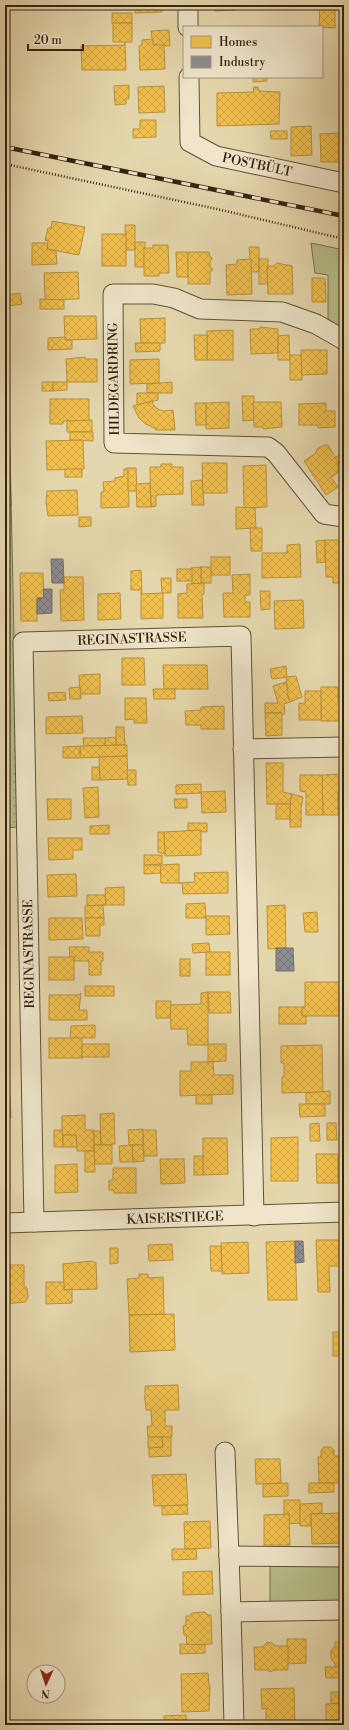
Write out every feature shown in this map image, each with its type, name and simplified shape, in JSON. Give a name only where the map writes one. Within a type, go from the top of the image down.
[{"type":"street","points":[[188,5],[188,26]]},
{"type":"street","name":"POSTBÜLT","points":[[189,78],[190,142],[216,156],[344,183]]},
{"type":"street","name":"HILDEGARDRING","points":[[344,340],[316,324],[282,312],[200,309],[174,298],[153,294],[113,294],[114,443],[268,447],[276,453],[324,514],[344,517]]},
{"type":"street","name":"REGINASTRASSE","points":[[34,1222],[23,642],[241,636],[254,1216]]},
{"type":"street","points":[[243,749],[344,747]]},
{"type":"street","name":"KAISERSTIEGE","points":[[5,1223],[344,1212]]},
{"type":"street","points":[[225,1452],[234,1725]]},
{"type":"street","points":[[229,1556],[344,1557]]},
{"type":"street","points":[[231,1612],[344,1610]]},
{"type":"path","points":[[5,164],[217,209],[344,239]]},
{"type":"green space","points":[[5,212],[18,827],[5,828]]},
{"type":"green space","points":[[311,243],[344,250],[344,330],[328,319],[328,275],[315,273]]},
{"type":"green space","points":[[5,292],[11,506],[5,506]]},
{"type":"green space","points":[[344,1563],[344,1603],[270,1604],[270,1564]]},
{"type":"building: Homes","points":[[135,5],[162,5],[162,12],[135,13]]},
{"type":"building: Homes","points":[[215,5],[235,5],[235,10],[215,11]]},
{"type":"building: Homes","points":[[251,5],[268,5],[268,9],[251,9]]},
{"type":"building: Homes","points":[[320,5],[344,5],[344,9],[335,9],[335,28],[319,26]]},
{"type":"building: Homes","points":[[112,13],[132,13],[132,23],[112,23]]},
{"type":"building: Homes","points":[[113,23],[132,23],[132,42],[125,42],[125,45],[124,42],[113,42]]},
{"type":"building: Homes","points":[[169,30],[170,46],[153,45],[151,31]]},
{"type":"building: Homes","points":[[153,39],[153,45],[164,45],[165,69],[140,70],[139,46],[142,45],[142,40]]},
{"type":"building: Homes","points":[[125,45],[126,70],[82,70],[81,46]]},
{"type":"building: Homes","points":[[253,78],[267,78],[267,81],[253,82]]},
{"type":"building: Homes","points":[[129,85],[129,99],[126,99],[126,104],[115,105],[114,86]]},
{"type":"building: Homes","points":[[164,86],[165,112],[139,113],[138,87]]},
{"type":"building: Homes","points":[[253,87],[258,87],[259,91],[280,92],[279,124],[217,126],[217,93],[254,92]]},
{"type":"building: Homes","points":[[140,120],[156,120],[156,137],[133,138],[133,129],[140,129]]},
{"type":"building: Homes","points":[[311,126],[312,155],[291,156],[291,127]]},
{"type":"building: Homes","points":[[340,129],[344,129],[344,153],[341,154]]},
{"type":"building: Homes","points":[[270,131],[287,131],[287,139],[271,139]]},
{"type":"building: Homes","points":[[340,133],[341,162],[321,162],[320,134]]},
{"type":"building: Homes","points":[[52,221],[85,227],[79,255],[47,249],[48,241],[45,240],[48,228],[51,228]]},
{"type":"building: Homes","points":[[125,225],[135,225],[135,250],[126,250]]},
{"type":"building: Homes","points":[[102,234],[126,234],[126,266],[102,266]]},
{"type":"building: Homes","points":[[135,242],[145,242],[144,267],[135,267]]},
{"type":"building: Homes","points":[[32,243],[48,243],[47,249],[56,251],[57,264],[32,265]]},
{"type":"building: Homes","points":[[153,245],[168,245],[169,273],[159,273],[159,276],[144,276],[144,248],[153,248]]},
{"type":"building: Homes","points":[[249,247],[259,247],[259,272],[251,272]]},
{"type":"building: Homes","points":[[176,252],[188,252],[188,277],[177,277]]},
{"type":"building: Homes","points":[[188,252],[209,252],[212,258],[210,267],[213,269],[210,273],[210,284],[188,284]]},
{"type":"building: Homes","points":[[251,259],[252,294],[227,295],[226,265],[237,264],[237,260]]},
{"type":"building: Homes","points":[[259,259],[268,259],[268,284],[259,284]]},
{"type":"building: Homes","points":[[277,263],[292,266],[293,294],[268,294],[267,266],[274,266]]},
{"type":"building: Homes","points":[[78,272],[79,299],[45,300],[44,273]]},
{"type":"building: Homes","points":[[312,278],[325,278],[326,302],[312,302]]},
{"type":"building: Homes","points":[[20,293],[22,304],[8,306],[7,295]]},
{"type":"building: Homes","points":[[40,299],[64,300],[64,309],[40,309]]},
{"type":"building: Homes","points":[[64,316],[96,316],[97,339],[65,340]]},
{"type":"building: Homes","points":[[165,318],[165,343],[141,343],[140,319]]},
{"type":"building: Homes","points":[[260,327],[278,329],[278,353],[251,354],[250,329],[260,329]]},
{"type":"building: Homes","points":[[233,330],[233,360],[207,360],[207,331]]},
{"type":"building: Homes","points":[[194,335],[207,335],[207,360],[195,360]]},
{"type":"building: Homes","points":[[289,335],[290,360],[278,360],[278,336]]},
{"type":"building: Homes","points":[[65,337],[65,340],[72,340],[72,349],[48,350],[48,338]]},
{"type":"building: Homes","points":[[135,343],[160,343],[160,351],[136,352]]},
{"type":"building: Homes","points":[[301,350],[327,350],[327,374],[301,375]]},
{"type":"building: Homes","points":[[290,355],[301,355],[302,380],[290,380]]},
{"type":"building: Homes","points":[[85,357],[85,359],[97,359],[97,382],[67,382],[66,359]]},
{"type":"building: Homes","points":[[159,359],[159,383],[130,384],[130,360]]},
{"type":"building: Homes","points":[[42,382],[53,382],[53,391],[42,391]]},
{"type":"building: Homes","points":[[53,382],[67,382],[67,390],[53,391]]},
{"type":"building: Homes","points":[[172,382],[172,393],[147,393],[147,384]]},
{"type":"building: Homes","points":[[137,393],[158,393],[158,400],[137,405]]},
{"type":"building: Homes","points":[[242,396],[254,396],[254,420],[243,421]]},
{"type":"building: Homes","points":[[50,399],[89,399],[89,421],[63,421],[63,424],[50,424]]},
{"type":"building: Homes","points":[[152,401],[154,406],[158,409],[163,411],[173,410],[175,430],[155,430],[156,429],[146,424],[139,418],[133,406]]},
{"type":"building: Homes","points":[[229,402],[229,428],[206,429],[206,403]]},
{"type":"building: Homes","points":[[253,402],[281,402],[282,427],[263,429],[263,427],[254,427]]},
{"type":"building: Homes","points":[[195,403],[206,403],[206,425],[196,425]]},
{"type":"building: Homes","points":[[326,403],[326,411],[335,411],[335,427],[318,428],[318,425],[299,425],[299,404]]},
{"type":"building: Homes","points":[[92,420],[92,432],[67,432],[67,421]]},
{"type":"building: Homes","points":[[70,432],[93,432],[93,441],[70,440]]},
{"type":"building: Homes","points":[[83,440],[84,469],[47,470],[46,441]]},
{"type":"building: Homes","points":[[324,445],[328,445],[338,462],[338,473],[331,477],[338,487],[326,495],[304,461],[316,453],[317,449]]},
{"type":"building: Homes","points":[[341,454],[344,454],[344,462],[338,462],[335,458]]},
{"type":"building: Homes","points":[[202,463],[227,463],[227,493],[203,493]]},
{"type":"building: Homes","points":[[161,464],[172,464],[172,467],[183,467],[183,494],[156,495],[156,506],[151,507],[150,467],[161,467]]},
{"type":"building: Homes","points":[[266,465],[267,507],[244,508],[243,466]]},
{"type":"building: Homes","points":[[128,468],[129,507],[101,508],[101,492],[104,492],[103,482],[115,481],[115,478],[124,476],[124,469]]},
{"type":"building: Homes","points":[[128,468],[136,468],[137,491],[128,491]]},
{"type":"building: Homes","points":[[65,469],[82,469],[82,477],[65,477]]},
{"type":"building: Homes","points":[[202,480],[204,505],[192,505],[191,481]]},
{"type":"building: Homes","points":[[150,483],[151,507],[137,507],[136,484]]},
{"type":"building: Homes","points":[[77,490],[78,515],[48,516],[46,502],[47,491]]},
{"type":"building: Homes","points":[[236,507],[255,508],[256,528],[236,529]]},
{"type":"building: Homes","points":[[79,517],[91,517],[91,526],[79,527]]},
{"type":"building: Homes","points":[[250,528],[262,528],[262,551],[251,551]]},
{"type":"building: Homes","points":[[325,540],[325,562],[317,563],[316,541]]},
{"type":"building: Homes","points":[[325,540],[341,540],[342,583],[333,583],[333,577],[326,577]]},
{"type":"building: Homes","points":[[300,544],[301,577],[262,578],[262,553],[287,553],[287,545]]},
{"type":"building: Homes","points":[[211,557],[230,557],[230,575],[211,575]]},
{"type":"building: Homes","points":[[201,567],[211,567],[211,583],[201,583]]},
{"type":"building: Homes","points":[[201,567],[201,583],[192,584],[191,568]]},
{"type":"building: Homes","points":[[177,569],[192,569],[192,581],[177,581]]},
{"type":"building: Homes","points":[[141,570],[142,593],[141,594],[141,590],[131,590],[131,571]]},
{"type":"building: Homes","points":[[20,573],[43,573],[44,598],[37,598],[37,621],[21,621]]},
{"type":"building: Homes","points":[[250,574],[250,595],[245,595],[245,602],[250,602],[250,617],[224,617],[223,593],[233,593],[232,575]]},
{"type":"building: Homes","points":[[64,577],[83,577],[84,620],[61,621],[60,590],[64,590]]},
{"type":"building: Homes","points":[[161,578],[171,578],[171,593],[162,593]]},
{"type":"building: Homes","points":[[204,583],[204,594],[202,595],[203,618],[178,618],[178,594],[187,593],[187,584]]},
{"type":"building: Homes","points":[[260,591],[270,591],[270,609],[261,610]]},
{"type":"building: Homes","points":[[120,593],[121,619],[98,620],[98,594]]},
{"type":"building: Homes","points":[[163,593],[163,618],[141,619],[141,594]]},
{"type":"building: Homes","points":[[303,600],[304,628],[275,629],[274,601]]},
{"type":"building: Homes","points":[[122,658],[144,658],[145,685],[122,685]]},
{"type":"building: Homes","points":[[163,665],[207,665],[208,689],[164,689]]},
{"type":"building: Homes","points":[[286,666],[287,677],[272,679],[270,669]]},
{"type":"building: Homes","points":[[340,668],[344,668],[344,699],[341,699]]},
{"type":"building: Homes","points":[[100,674],[100,694],[80,694],[79,675]]},
{"type":"building: Homes","points":[[296,676],[302,697],[290,702],[287,694],[286,677]]},
{"type":"building: Homes","points":[[286,682],[287,694],[290,702],[284,704],[285,714],[265,713],[265,703],[278,703],[273,686]]},
{"type":"building: Homes","points":[[80,687],[81,699],[70,699],[69,688]]},
{"type":"building: Homes","points":[[321,687],[338,687],[338,702],[344,702],[344,721],[321,721]]},
{"type":"building: Homes","points":[[153,689],[175,689],[175,699],[154,699]]},
{"type":"building: Homes","points":[[305,691],[321,691],[321,720],[299,720],[299,703],[305,704]]},
{"type":"building: Homes","points":[[65,692],[66,700],[49,701],[48,693]]},
{"type":"building: Homes","points":[[125,698],[146,698],[147,723],[134,723],[134,719],[125,720]]},
{"type":"building: Homes","points":[[224,706],[224,729],[201,729],[201,725],[186,725],[185,711],[201,710],[201,707]]},
{"type":"building: Homes","points":[[265,713],[282,713],[282,735],[266,736]]},
{"type":"building: Homes","points":[[82,716],[83,733],[46,734],[46,717]]},
{"type":"building: Homes","points":[[116,727],[124,727],[125,745],[116,745]]},
{"type":"building: Homes","points":[[116,737],[116,745],[105,746],[105,738]]},
{"type":"building: Homes","points":[[83,738],[105,738],[105,746],[84,746]]},
{"type":"building: Homes","points":[[127,745],[127,756],[80,758],[80,746]]},
{"type":"building: Homes","points":[[80,746],[80,758],[63,758],[63,747]]},
{"type":"building: Homes","points":[[127,756],[128,779],[100,780],[99,757]]},
{"type":"building: Homes","points":[[266,763],[283,763],[283,792],[292,794],[290,804],[267,804]]},
{"type":"building: Homes","points":[[92,767],[99,767],[100,780],[92,780]]},
{"type":"building: Homes","points":[[127,770],[136,770],[136,785],[128,785]]},
{"type":"building: Homes","points":[[344,774],[344,792],[338,792],[338,815],[323,815],[322,775]]},
{"type":"building: Homes","points":[[300,775],[322,775],[323,815],[306,815],[306,792],[300,791]]},
{"type":"building: Homes","points":[[201,784],[201,793],[176,794],[176,785]]},
{"type":"building: Homes","points":[[98,787],[99,817],[85,818],[83,788]]},
{"type":"building: Homes","points":[[225,791],[226,812],[202,813],[201,792]]},
{"type":"building: Homes","points":[[292,794],[303,797],[301,808],[301,827],[290,827],[290,804]]},
{"type":"building: Homes","points":[[47,799],[71,799],[71,819],[48,820]]},
{"type":"building: Homes","points":[[174,799],[187,799],[187,808],[175,808]]},
{"type":"building: Homes","points":[[276,804],[290,804],[290,819],[276,819]]},
{"type":"building: Homes","points":[[188,823],[207,823],[207,832],[188,831]]},
{"type":"building: Homes","points":[[109,825],[109,834],[90,834],[90,826]]},
{"type":"building: Homes","points":[[201,830],[201,855],[165,856],[164,832]]},
{"type":"building: Homes","points":[[158,832],[164,832],[165,854],[158,852]]},
{"type":"building: Homes","points":[[48,838],[82,838],[82,850],[73,850],[73,859],[49,860]]},
{"type":"building: Homes","points":[[144,855],[162,855],[162,864],[144,865]]},
{"type":"building: Homes","points":[[179,864],[179,883],[161,883],[160,865]]},
{"type":"building: Homes","points":[[144,865],[160,865],[161,873],[144,874]]},
{"type":"building: Homes","points":[[228,872],[228,893],[183,894],[182,883],[179,883],[195,882],[194,873]]},
{"type":"building: Homes","points":[[76,874],[77,896],[48,897],[47,875]]},
{"type":"building: Homes","points":[[124,887],[124,905],[106,905],[105,888]]},
{"type":"building: Homes","points":[[87,895],[105,895],[106,905],[87,906]]},
{"type":"building: Homes","points":[[205,903],[206,918],[186,918],[186,904]]},
{"type":"building: Homes","points":[[103,905],[104,918],[85,918],[85,906]]},
{"type":"building: Homes","points":[[285,905],[286,948],[268,949],[267,906]]},
{"type":"building: Homes","points":[[317,912],[318,932],[305,932],[303,913]]},
{"type":"building: Homes","points":[[206,916],[229,916],[230,934],[206,935]]},
{"type":"building: Homes","points":[[49,918],[82,918],[83,939],[49,940]]},
{"type":"building: Homes","points":[[85,918],[104,918],[104,925],[100,925],[100,936],[86,936]]},
{"type":"building: Homes","points":[[209,943],[210,952],[193,953],[192,944]]},
{"type":"building: Homes","points":[[69,947],[89,947],[89,952],[103,952],[103,961],[101,961],[101,975],[89,975],[89,961],[74,961],[74,957],[70,957]]},
{"type":"building: Homes","points":[[206,952],[230,952],[230,975],[206,975]]},
{"type":"building: Homes","points":[[49,957],[74,957],[74,980],[49,980]]},
{"type":"building: Homes","points":[[180,959],[190,959],[190,976],[180,976]]},
{"type":"building: Homes","points":[[305,982],[340,982],[340,995],[344,995],[344,1010],[340,1010],[340,1016],[302,1016],[302,1007],[305,1007]]},
{"type":"building: Homes","points":[[85,986],[114,986],[114,996],[85,996]]},
{"type":"building: Homes","points":[[208,992],[208,1045],[188,1045],[187,1029],[171,1029],[170,1005],[201,1004],[201,993]]},
{"type":"building: Homes","points":[[208,992],[230,992],[231,1013],[209,1013]]},
{"type":"building: Homes","points":[[81,993],[79,1010],[87,1010],[87,1020],[49,1020],[49,995],[79,995]]},
{"type":"building: Homes","points":[[156,1001],[171,1001],[170,1018],[156,1018]]},
{"type":"building: Homes","points":[[279,1007],[302,1007],[302,1016],[306,1016],[306,1024],[279,1024]]},
{"type":"building: Homes","points":[[95,1025],[95,1038],[70,1038],[71,1026]]},
{"type":"building: Homes","points":[[49,1038],[82,1038],[82,1058],[49,1058]]},
{"type":"building: Homes","points":[[82,1044],[109,1044],[109,1057],[82,1058]]},
{"type":"building: Homes","points":[[208,1044],[226,1044],[226,1061],[208,1062]]},
{"type":"building: Homes","points":[[322,1045],[323,1092],[282,1093],[284,1063],[281,1063],[281,1046]]},
{"type":"building: Homes","points":[[191,1062],[213,1062],[214,1075],[233,1075],[233,1094],[180,1096],[180,1071],[191,1071]]},
{"type":"building: Homes","points":[[330,1091],[330,1104],[306,1104],[306,1093]]},
{"type":"building: Homes","points":[[196,1095],[212,1095],[212,1104],[196,1104]]},
{"type":"building: Homes","points":[[5,1096],[10,1096],[11,1118],[5,1118]]},
{"type":"building: Homes","points":[[299,1104],[325,1104],[325,1116],[300,1117]]},
{"type":"building: Homes","points":[[114,1113],[115,1144],[101,1145],[100,1114]]},
{"type":"building: Homes","points":[[85,1115],[85,1130],[94,1130],[94,1151],[77,1151],[76,1135],[62,1135],[62,1116]]},
{"type":"building: Homes","points":[[319,1123],[320,1141],[310,1141],[310,1124]]},
{"type":"building: Homes","points":[[327,1123],[336,1123],[337,1140],[327,1140]]},
{"type":"building: Homes","points":[[143,1129],[143,1145],[129,1145],[128,1130]]},
{"type":"building: Homes","points":[[54,1130],[62,1130],[63,1147],[54,1147]]},
{"type":"building: Homes","points":[[143,1130],[156,1130],[157,1156],[144,1156]]},
{"type":"building: Homes","points":[[94,1131],[100,1131],[101,1145],[94,1145]]},
{"type":"building: Homes","points":[[63,1135],[76,1135],[77,1147],[63,1147]]},
{"type":"building: Homes","points":[[298,1137],[298,1181],[271,1181],[271,1138]]},
{"type":"building: Homes","points":[[203,1138],[227,1138],[228,1174],[203,1175]]},
{"type":"building: Homes","points":[[94,1145],[112,1145],[112,1164],[95,1164]]},
{"type":"building: Homes","points":[[132,1145],[143,1145],[144,1161],[133,1162]]},
{"type":"building: Homes","points":[[132,1145],[133,1162],[120,1162],[119,1146]]},
{"type":"building: Homes","points":[[85,1151],[94,1151],[95,1172],[85,1172]]},
{"type":"building: Homes","points":[[316,1154],[338,1154],[338,1183],[317,1183]]},
{"type":"building: Homes","points":[[194,1156],[203,1156],[203,1175],[194,1175]]},
{"type":"building: Homes","points":[[160,1159],[184,1159],[185,1183],[161,1184]]},
{"type":"building: Homes","points":[[77,1164],[78,1192],[55,1193],[55,1165]]},
{"type":"building: Homes","points":[[5,1165],[9,1165],[10,1189],[5,1189]]},
{"type":"building: Homes","points":[[113,1168],[136,1168],[136,1193],[114,1193],[113,1190],[109,1190],[109,1180],[113,1180]]},
{"type":"building: Homes","points":[[316,1240],[341,1240],[342,1266],[329,1266],[330,1292],[318,1292]]},
{"type":"building: Homes","points":[[295,1241],[297,1300],[268,1300],[266,1242]]},
{"type":"building: Homes","points":[[248,1242],[249,1273],[222,1274],[221,1243]]},
{"type":"building: Homes","points":[[172,1244],[173,1260],[149,1261],[148,1245]]},
{"type":"building: Homes","points":[[210,1246],[221,1246],[222,1271],[211,1271]]},
{"type":"building: Homes","points":[[110,1248],[118,1248],[118,1263],[110,1264]]},
{"type":"building: Homes","points":[[92,1261],[96,1263],[97,1289],[64,1290],[63,1264]]},
{"type":"building: Homes","points":[[5,1265],[24,1265],[24,1286],[27,1288],[28,1298],[25,1302],[5,1304]]},
{"type":"building: Homes","points":[[139,1274],[148,1274],[148,1278],[163,1277],[164,1314],[129,1315],[127,1279],[139,1278]]},
{"type":"building: Homes","points":[[46,1282],[64,1282],[64,1290],[72,1289],[72,1303],[46,1304]]},
{"type":"building: Homes","points":[[174,1314],[175,1350],[130,1352],[129,1315]]},
{"type":"building: Homes","points":[[333,1332],[344,1332],[344,1356],[333,1356]]},
{"type":"building: Homes","points":[[178,1385],[179,1410],[165,1410],[165,1426],[172,1426],[172,1437],[148,1437],[147,1426],[152,1426],[151,1410],[146,1410],[144,1397],[145,1386]]},
{"type":"building: Homes","points":[[148,1437],[162,1437],[163,1447],[148,1448]]},
{"type":"building: Homes","points":[[162,1437],[171,1437],[171,1456],[149,1457],[149,1448],[163,1447]]},
{"type":"building: Homes","points":[[324,1447],[331,1447],[334,1450],[334,1456],[343,1456],[343,1483],[319,1483],[318,1457],[321,1457],[321,1451]]},
{"type":"building: Homes","points":[[255,1459],[280,1459],[281,1483],[256,1484]]},
{"type":"building: Homes","points":[[186,1474],[188,1505],[154,1506],[152,1475]]},
{"type":"building: Homes","points":[[288,1483],[288,1496],[263,1497],[263,1484]]},
{"type":"building: Homes","points":[[309,1483],[334,1483],[334,1492],[309,1493]]},
{"type":"building: Homes","points":[[284,1500],[300,1500],[300,1523],[289,1524],[289,1514],[284,1514]]},
{"type":"building: Homes","points":[[322,1503],[322,1514],[311,1514],[311,1526],[300,1526],[300,1504]]},
{"type":"building: Homes","points":[[187,1505],[188,1514],[162,1515],[162,1506]]},
{"type":"building: Homes","points":[[339,1513],[340,1543],[312,1544],[311,1514]]},
{"type":"building: Homes","points":[[289,1514],[290,1545],[264,1545],[264,1515]]},
{"type":"building: Homes","points":[[210,1521],[211,1548],[185,1549],[184,1522]]},
{"type":"building: Homes","points":[[172,1549],[196,1549],[197,1559],[172,1560]]},
{"type":"building: Homes","points":[[212,1571],[213,1594],[183,1595],[183,1572]]},
{"type":"building: Homes","points":[[205,1612],[208,1615],[211,1615],[212,1644],[187,1645],[183,1626],[186,1625],[186,1616],[189,1616],[192,1613]]},
{"type":"building: Homes","points":[[287,1639],[306,1639],[306,1663],[288,1664]]},
{"type":"building: Homes","points":[[267,1642],[276,1646],[288,1646],[288,1670],[275,1670],[270,1672],[268,1670],[255,1670],[254,1647],[263,1647]]},
{"type":"building: Homes","points":[[335,1642],[344,1642],[344,1667],[335,1668],[335,1664],[331,1658],[331,1651],[335,1645]]},
{"type":"building: Homes","points":[[180,1644],[205,1645],[205,1653],[180,1654]]},
{"type":"building: Homes","points":[[325,1667],[344,1667],[344,1678],[326,1678]]},
{"type":"building: Homes","points":[[208,1673],[210,1685],[209,1711],[182,1712],[181,1674]]},
{"type":"building: Homes","points":[[294,1688],[295,1725],[266,1725],[266,1708],[262,1709],[261,1689]]},
{"type":"building: Homes","points":[[331,1692],[344,1692],[344,1703],[331,1704]]},
{"type":"building: Homes","points":[[344,1703],[344,1725],[326,1725],[326,1704]]},
{"type":"building: Homes","points":[[186,1715],[187,1725],[164,1725],[164,1716]]},
{"type":"building: Industry","points":[[51,559],[63,559],[64,583],[52,583]]},
{"type":"building: Industry","points":[[43,589],[52,589],[52,613],[37,614],[37,598],[44,598]]},
{"type":"building: Industry","points":[[276,948],[293,948],[294,971],[276,971]]},
{"type":"building: Industry","points":[[295,1241],[303,1241],[304,1262],[295,1263]]},
{"type":"railway","points":[[5,147],[344,216]]}]
